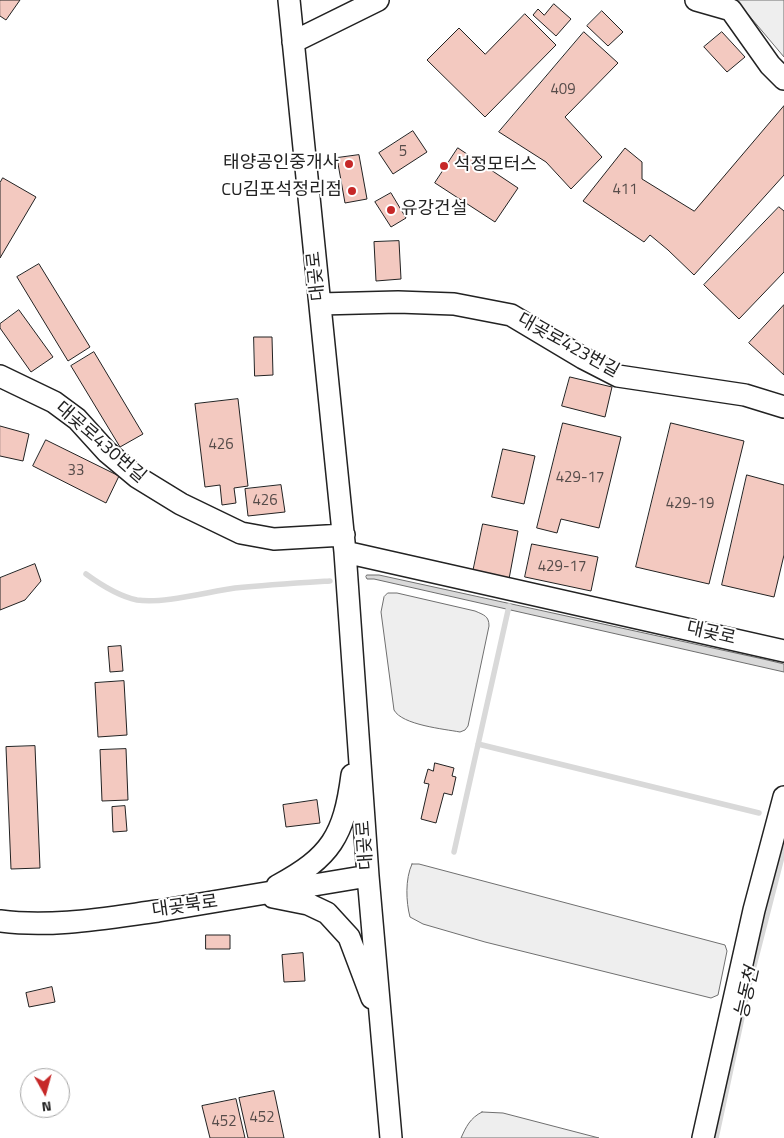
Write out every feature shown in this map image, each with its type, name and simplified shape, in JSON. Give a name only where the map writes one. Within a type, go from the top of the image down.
[{"type":"street","name":"대곶로","points":[[289,0],[344,544],[368,876],[391,1138]]},
{"type":"street","points":[[293,42],[378,0]]},
{"type":"street","points":[[696,0],[731,10],[770,65],[784,79]]},
{"type":"street","name":"대곶로423번길","points":[[320,304],[398,302],[454,304],[511,315],[583,358],[618,376],[745,394],[784,407]]},
{"type":"street","name":"대곶로430번길","points":[[0,376],[54,402],[77,419],[108,452],[137,477],[181,504],[241,533],[274,539],[344,544]]},
{"type":"street","name":"대곶로","points":[[344,544],[784,651]]},
{"type":"street","points":[[263,894],[304,872],[325,854],[339,831],[348,801],[358,730]]},
{"type":"street","points":[[703,1138],[754,910],[784,798]]},
{"type":"street","name":"대곶북로","points":[[0,921],[21,924],[90,921],[368,876]]},
{"type":"street","points":[[263,894],[308,904],[327,912],[348,937],[382,1027]]},
{"type":"shaded area","points":[[735,0],[784,0],[784,57],[741,6]]},
{"type":"shaded area","points":[[367,575],[379,575],[763,659],[784,664],[784,672],[374,579],[367,579]]},
{"type":"shaded area","points":[[388,593],[397,593],[475,611],[487,618],[489,626],[468,726],[465,730],[460,732],[414,723],[398,715],[394,710],[381,612],[384,597]]},
{"type":"shaded area","points":[[412,864],[419,864],[725,945],[727,951],[718,995],[711,998],[485,942],[423,924],[410,917],[407,883]]},
{"type":"shaded area","points":[[482,1112],[503,1113],[599,1138],[461,1138],[471,1120]]},
{"type":"building","points":[[0,0],[20,0],[6,20],[0,16]]},
{"type":"building","points":[[554,4],[571,19],[556,36],[533,15],[538,9],[544,15]]},
{"type":"building","points":[[602,11],[623,32],[608,46],[587,26]]},
{"type":"building","points":[[525,14],[556,45],[485,117],[427,60],[459,28],[485,54]]},
{"type":"building","points":[[584,32],[618,63],[565,117],[602,157],[571,189],[546,162],[499,132]]},
{"type":"building","points":[[722,32],[745,57],[727,72],[704,47]]},
{"type":"building","points":[[784,106],[784,175],[694,275],[650,235],[644,242],[583,201],[625,148],[642,162],[642,179],[694,211]]},
{"type":"building","points":[[413,131],[427,152],[393,174],[379,153]]},
{"type":"building","points":[[458,148],[518,188],[495,222],[435,183]]},
{"type":"building","points":[[359,155],[367,199],[345,203],[337,158]]},
{"type":"building","points":[[3,178],[36,197],[0,258],[0,183]]},
{"type":"building","name":"유강건설","points":[[391,193],[406,218],[391,227],[375,202]]},
{"type":"building","points":[[779,207],[784,211],[784,272],[739,319],[704,285]]},
{"type":"building","points":[[399,241],[401,279],[376,281],[374,242]]},
{"type":"building","points":[[39,264],[90,347],[68,361],[17,277]]},
{"type":"building","points":[[784,305],[784,375],[749,343]]},
{"type":"building","points":[[19,310],[53,357],[31,372],[0,328],[0,324]]},
{"type":"building","points":[[254,337],[272,337],[273,375],[255,376]]},
{"type":"building","points":[[94,352],[143,434],[120,447],[71,366]]},
{"type":"building","points":[[570,377],[612,387],[605,417],[562,406]]},
{"type":"building","points":[[238,399],[248,486],[234,488],[236,503],[222,505],[220,485],[205,487],[195,404]]},
{"type":"building","points":[[563,423],[621,437],[599,528],[561,519],[557,533],[537,528]]},
{"type":"building","points":[[671,423],[744,441],[709,584],[636,567]]},
{"type":"building","points":[[0,426],[29,434],[23,461],[0,456]]},
{"type":"building","points":[[46,440],[119,476],[106,503],[33,466]]},
{"type":"building","points":[[503,449],[535,456],[524,504],[492,497]]},
{"type":"building","points":[[747,475],[784,485],[784,555],[774,597],[722,585]]},
{"type":"building","points":[[281,485],[285,512],[248,516],[245,489]]},
{"type":"building","points":[[483,524],[518,531],[509,579],[473,572]]},
{"type":"building","points":[[532,544],[598,557],[591,591],[525,577]]},
{"type":"building","points":[[35,564],[41,581],[25,600],[0,610],[0,578]]},
{"type":"building","points":[[121,646],[123,671],[110,672],[108,647]]},
{"type":"building","points":[[124,681],[127,735],[98,737],[95,683]]},
{"type":"building","points":[[35,746],[40,868],[11,869],[6,747]]},
{"type":"building","points":[[126,749],[128,800],[102,801],[100,750]]},
{"type":"building","points":[[435,763],[454,768],[452,776],[456,777],[452,795],[444,793],[436,823],[421,819],[429,784],[424,783],[428,769],[433,771]]},
{"type":"building","points":[[317,800],[320,823],[286,827],[283,805]]},
{"type":"building","points":[[125,806],[127,831],[113,832],[112,807]]},
{"type":"building","points":[[206,935],[230,935],[230,949],[206,949]]},
{"type":"building","points":[[303,953],[305,981],[284,982],[282,955]]},
{"type":"building","points":[[52,987],[55,1002],[29,1007],[26,993]]},
{"type":"building","points":[[274,1091],[284,1138],[248,1138],[239,1098]]},
{"type":"building","points":[[236,1099],[245,1138],[210,1138],[202,1106]]},
{"type":"waterway","points":[[86,574],[116,593],[137,600],[148,601],[172,599],[235,588],[330,581]]},
{"type":"waterway","points":[[454,852],[509,606]]},
{"type":"waterway","points":[[478,744],[759,813]]},
{"type":"waterway","name":"능동천","points":[[716,1138],[749,985],[784,849]]},
{"type":"place","name":"태양공인중개사","points":[[349,164]]},
{"type":"place","name":"석정모터스","points":[[444,166]]},
{"type":"place","name":"CU김포석정리점","points":[[352,191]]},
{"type":"place","name":"유강건설","points":[[391,210]]}]
